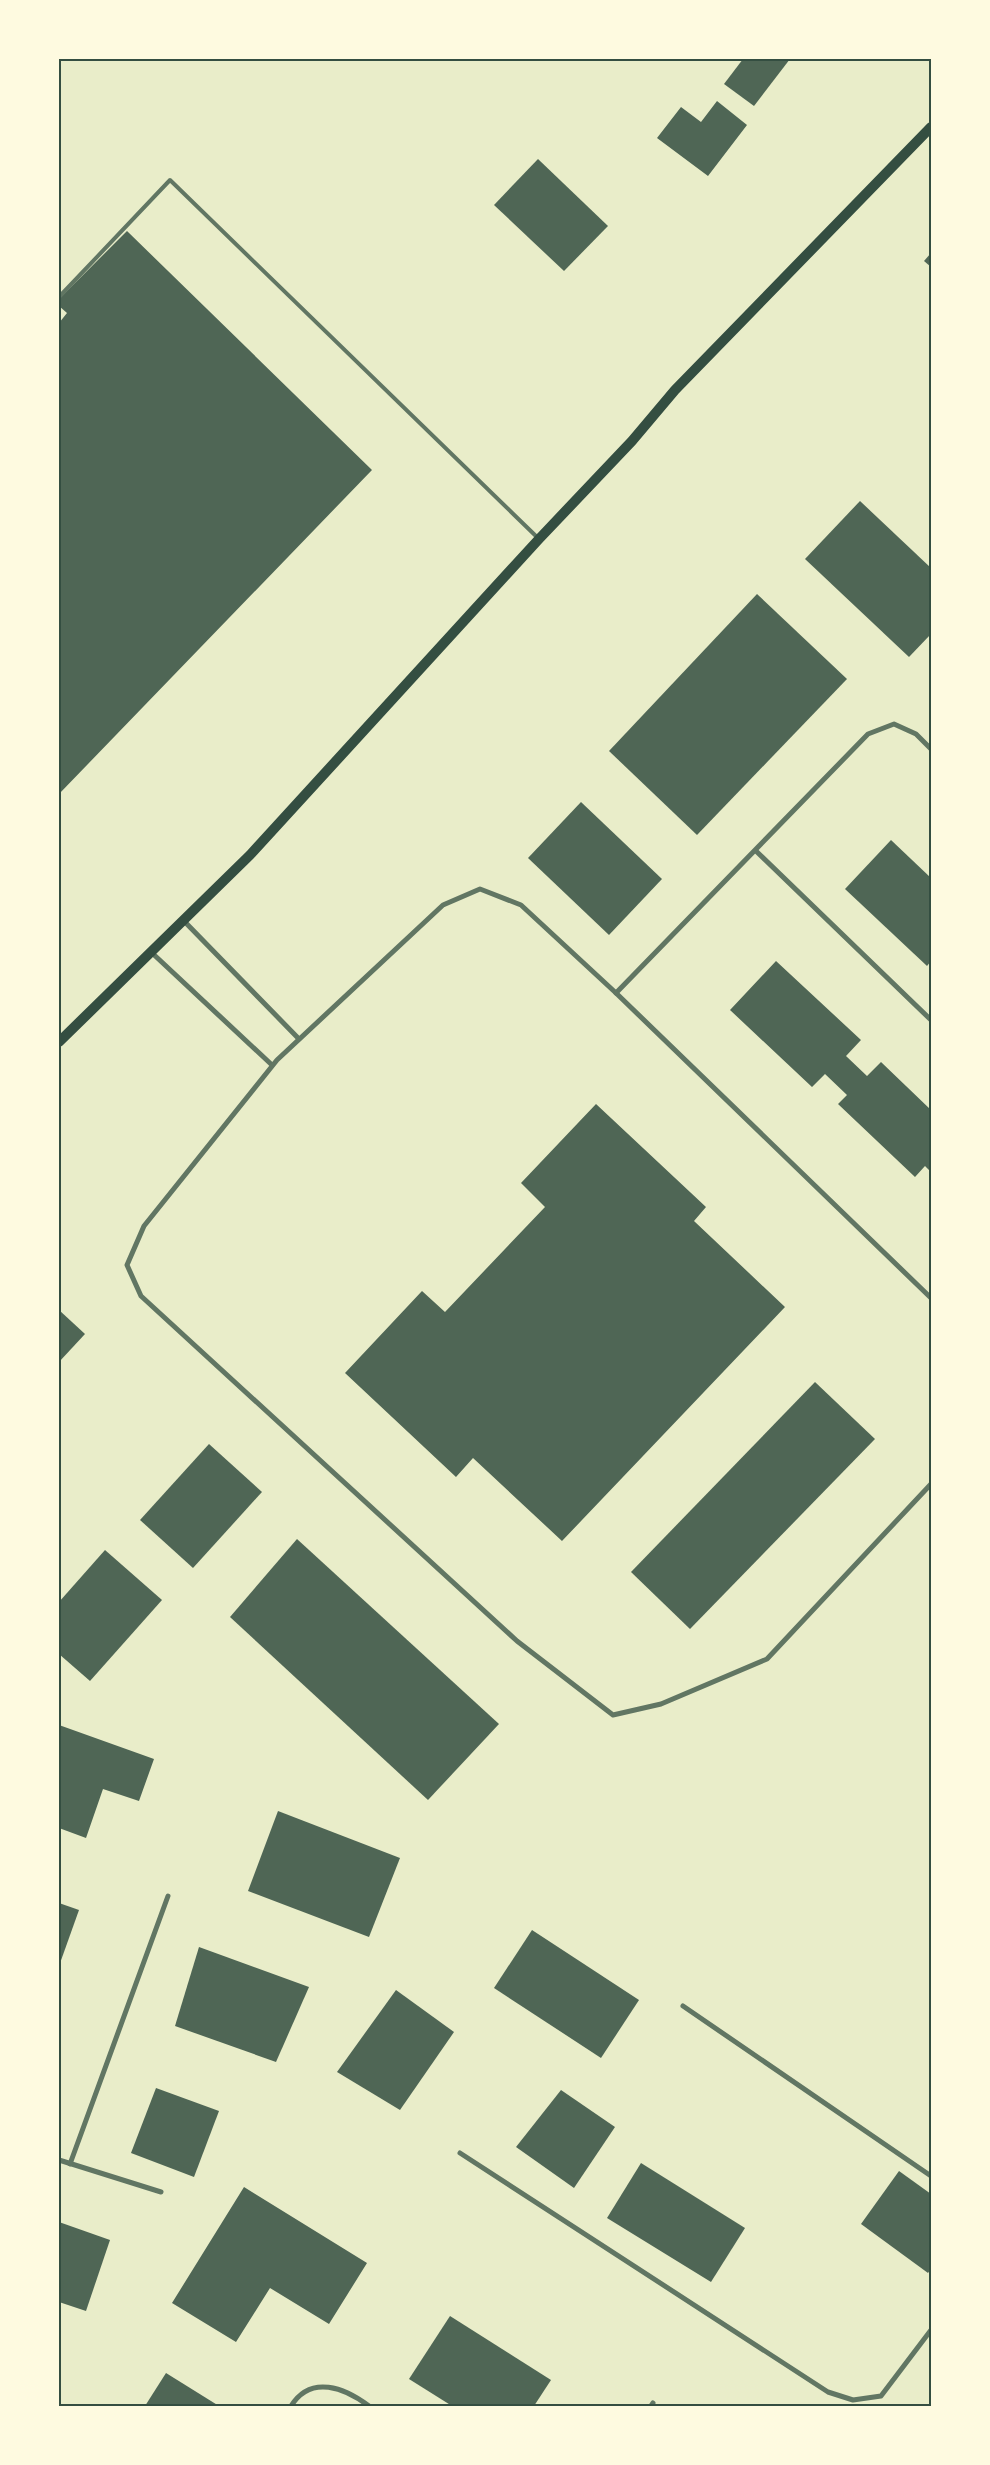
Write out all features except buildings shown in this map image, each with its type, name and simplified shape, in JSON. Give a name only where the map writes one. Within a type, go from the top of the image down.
[{"type":"main road","points":[[59,1042],[250,855],[539,539],[632,441],[675,390],[931,127]]},
{"type":"street","points":[[616,993],[868,734],[894,724],[916,734],[931,749]]},
{"type":"street","points":[[756,851],[931,1020]]},
{"type":"street","points":[[931,1298],[616,993],[521,905],[480,889],[442,905],[272,1065],[144,1226],[127,1264],[141,1296],[517,1641],[613,1715],[661,1704],[767,1659],[931,1484]]},
{"type":"street","points":[[184,920],[299,1038]]},
{"type":"street","points":[[151,952],[272,1065]]},
{"type":"street","points":[[70,2164],[168,1896]]},
{"type":"street","points":[[683,2006],[931,2176]]},
{"type":"street","points":[[460,2153],[828,2392],[853,2400],[881,2396],[931,2330]]},
{"type":"street","points":[[59,2160],[160,2192]]},
{"type":"street","points":[[292,2406],[298,2394],[320,2386],[354,2394],[370,2406]]},
{"type":"lane","points":[[59,296],[170,180],[539,539]]}]
